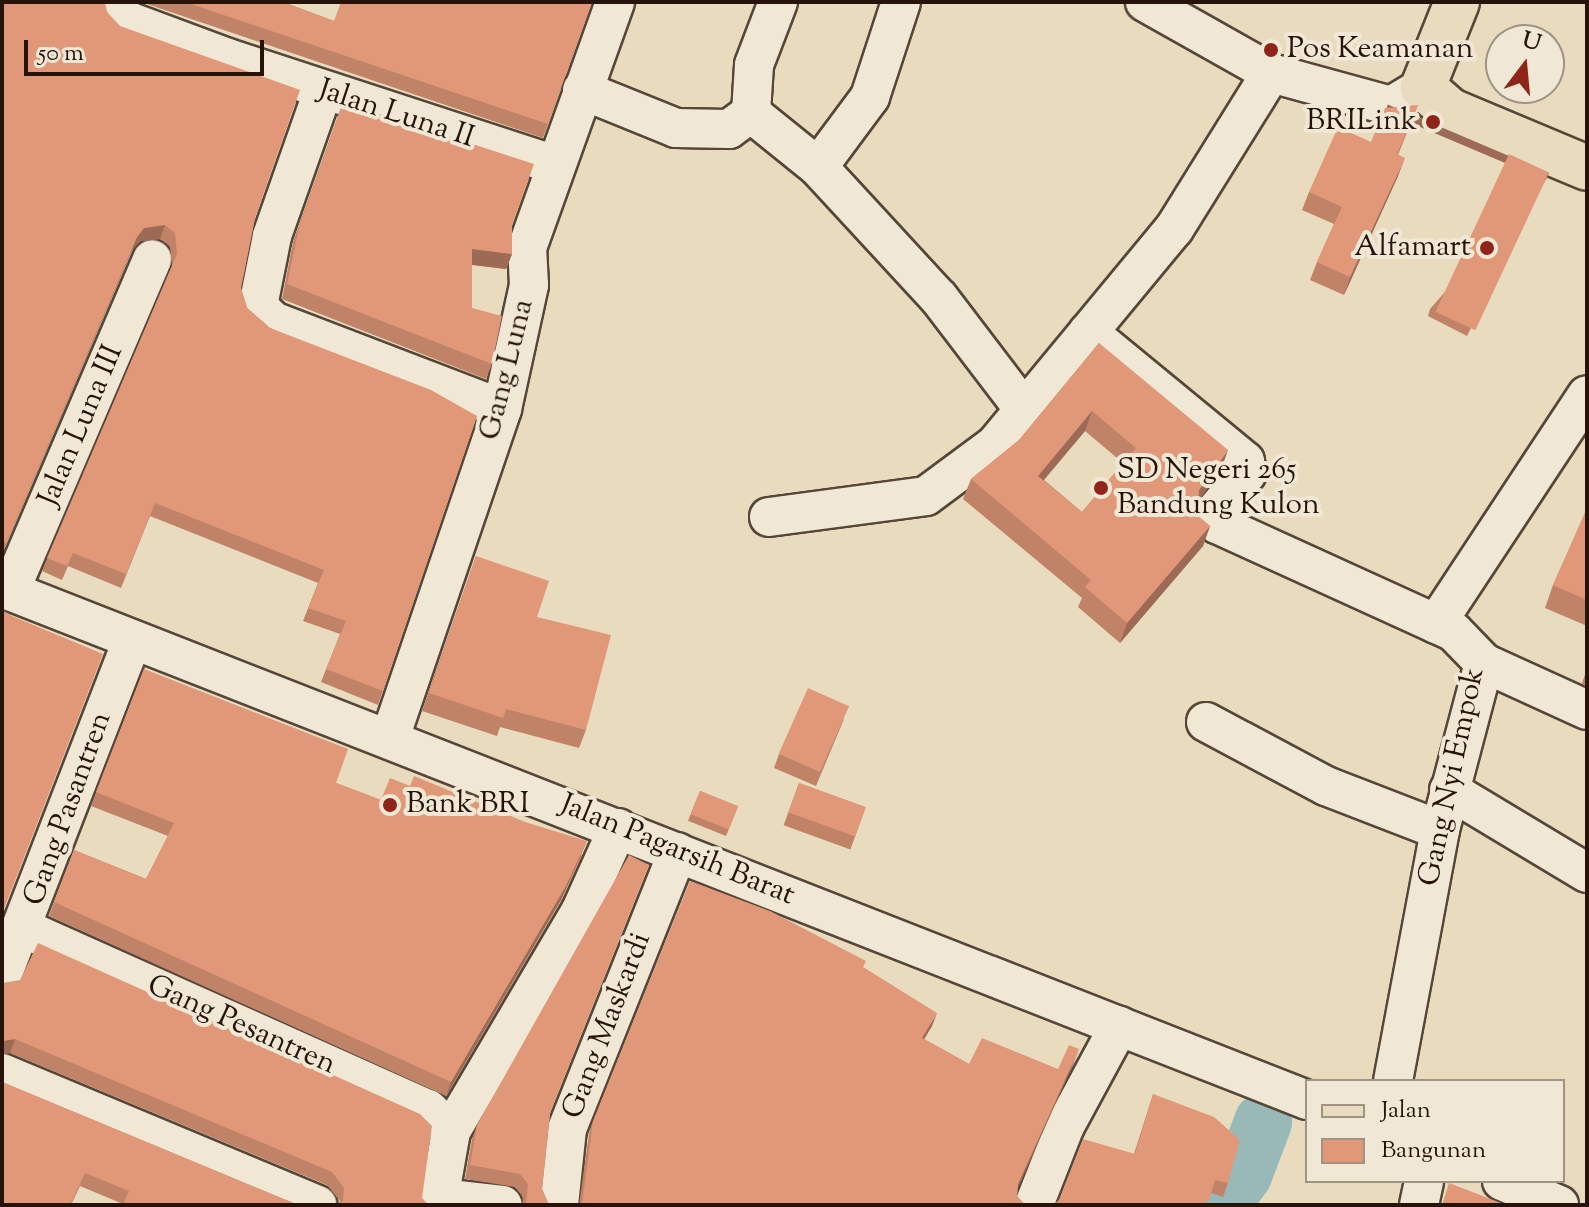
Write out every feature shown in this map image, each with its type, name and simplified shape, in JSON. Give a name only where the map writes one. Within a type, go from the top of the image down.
[{"type":"main road","points":[[1457,2],[1423,87],[1451,111],[1587,168]]},
{"type":"street","name":"Jalan Luna II","points":[[118,2],[123,19],[323,91],[553,164]]},
{"type":"street","name":"Gang Luna","points":[[390,738],[502,409],[529,285],[527,248],[553,164],[615,2]]},
{"type":"street","points":[[751,113],[754,65],[778,2]]},
{"type":"street","points":[[818,167],[870,97],[901,2]]},
{"type":"street","points":[[1145,2],[1271,73],[1391,106],[1423,87]]},
{"type":"street","points":[[769,517],[926,496],[995,445],[1022,407],[1174,229],[1271,73]]},
{"type":"street","points":[[582,90],[676,128],[729,129],[751,113]]},
{"type":"street","points":[[323,91],[258,287],[258,306],[273,321],[502,409]]},
{"type":"street","points":[[751,113],[818,167],[939,298],[1022,407]]},
{"type":"street","name":"Jalan Luna III","points":[[6,590],[152,259]]},
{"type":"street","name":"Gang Nyi Empok","points":[[1088,332],[1245,461],[1247,473],[1213,514],[1217,524],[1436,624],[1468,642],[1484,663],[1440,830],[1393,1079]]},
{"type":"street","points":[[1436,624],[1587,395]]},
{"type":"street","name":"Jalan Pagarsih Barat","points":[[6,590],[1305,1099]]},
{"type":"street","name":"Gang Pasantren","points":[[2,976],[25,929],[132,640]]},
{"type":"street","points":[[1484,663],[1587,710]]},
{"type":"street","points":[[1206,722],[1326,786],[1440,830]]},
{"type":"street","points":[[1449,790],[1587,873]]},
{"type":"street","points":[[503,1205],[439,1201],[451,1131],[581,910],[618,828]]},
{"type":"street","name":"Gang Maskardi","points":[[559,1205],[567,1129],[678,852]]},
{"type":"street","name":"Gang Pesantren","points":[[25,929],[428,1109],[451,1131]]},
{"type":"street","points":[[1034,1205],[1065,1126],[1119,1026]]},
{"type":"street","points":[[2,1073],[318,1205]]},
{"type":"street","points":[[1419,1205],[1424,1183]]},
{"type":"street","points":[[1507,1183],[1559,1205]]},
{"type":"building","points":[[2,2],[105,2],[107,12],[120,26],[300,90],[255,218],[241,288],[247,308],[270,328],[431,390],[477,416],[383,691],[326,669],[346,621],[308,608],[324,570],[155,503],[126,574],[73,553],[67,566],[47,558],[177,254],[175,233],[165,225],[144,228],[137,237],[6,543],[2,541]]},
{"type":"building","points":[[185,2],[283,2],[334,21],[341,2],[592,2],[548,124]]},
{"type":"building","points":[[343,102],[534,164],[512,225],[512,254],[472,249],[472,308],[502,316],[492,364],[287,284],[299,227]]},
{"type":"building","points":[[1418,105],[1397,154],[1405,158],[1350,277],[1317,262],[1342,207],[1309,192],[1338,127],[1371,142],[1385,108]]},
{"type":"building","name":"Alfamart","points":[[1509,154],[1549,173],[1475,330],[1435,312]]},
{"type":"building","name":"SD Negeri 265 Bandung Kulon","points":[[1099,343],[1228,450],[1199,490],[1198,516],[1210,526],[1127,623],[1085,587],[1091,580],[971,479],[1019,440]],"holes":[[[1092,411],[1136,448],[1082,512],[1038,476]]]},
{"type":"building","points":[[1587,510],[1587,600],[1553,585]]},
{"type":"building","points":[[476,556],[549,581],[537,617],[611,635],[586,730],[506,709],[503,718],[429,693]]},
{"type":"building","points":[[2,610],[103,654],[2,914]]},
{"type":"building","points":[[144,669],[348,749],[336,783],[381,800],[390,778],[410,786],[414,776],[525,822],[587,841],[566,886],[451,1082],[54,902],[74,850],[146,879],[174,823],[96,792]]},
{"type":"building","points":[[808,688],[849,706],[820,772],[779,754]]},
{"type":"building","points":[[799,783],[866,807],[855,836],[788,812]]},
{"type":"building","points":[[700,791],[738,806],[729,830],[691,814]]},
{"type":"building","points":[[629,855],[649,865],[550,1113],[542,1189],[549,1205],[524,1205],[528,1184],[520,1174],[470,1165],[477,1125]]},
{"type":"building","points":[[690,881],[770,911],[866,961],[863,967],[937,1013],[922,1038],[969,1064],[982,1038],[1058,1069],[1069,1045],[1079,1049],[1018,1184],[1017,1196],[1025,1205],[581,1205],[593,1121]]},
{"type":"building","points":[[38,943],[420,1114],[432,1126],[422,1198],[429,1205],[337,1205],[343,1201],[344,1188],[332,1172],[15,1039],[2,1041],[2,983],[20,980]]},
{"type":"building","points":[[2,1082],[298,1205],[123,1205],[129,1191],[85,1173],[70,1205],[2,1205]]},
{"type":"building","points":[[1153,1094],[1214,1117],[1240,1140],[1228,1183],[1215,1180],[1209,1200],[1202,1205],[1053,1205],[1059,1200],[1083,1139],[1135,1154]]},
{"type":"building","points":[[1449,1183],[1506,1205],[1442,1205]]},
{"type":"waterway","points":[[1221,1205],[1243,1175],[1263,1122]]},
{"type":"place","name":"Pos Keamanan","points":[[1271,50]]},
{"type":"place","name":"BRILink","points":[[1433,122]]},
{"type":"place","name":"Alfamart","points":[[1487,248]]},
{"type":"place","name":"SD Negeri 265 Bandung Kulon","points":[[1101,488]]},
{"type":"place","name":"Bank BRI","points":[[390,805]]}]
